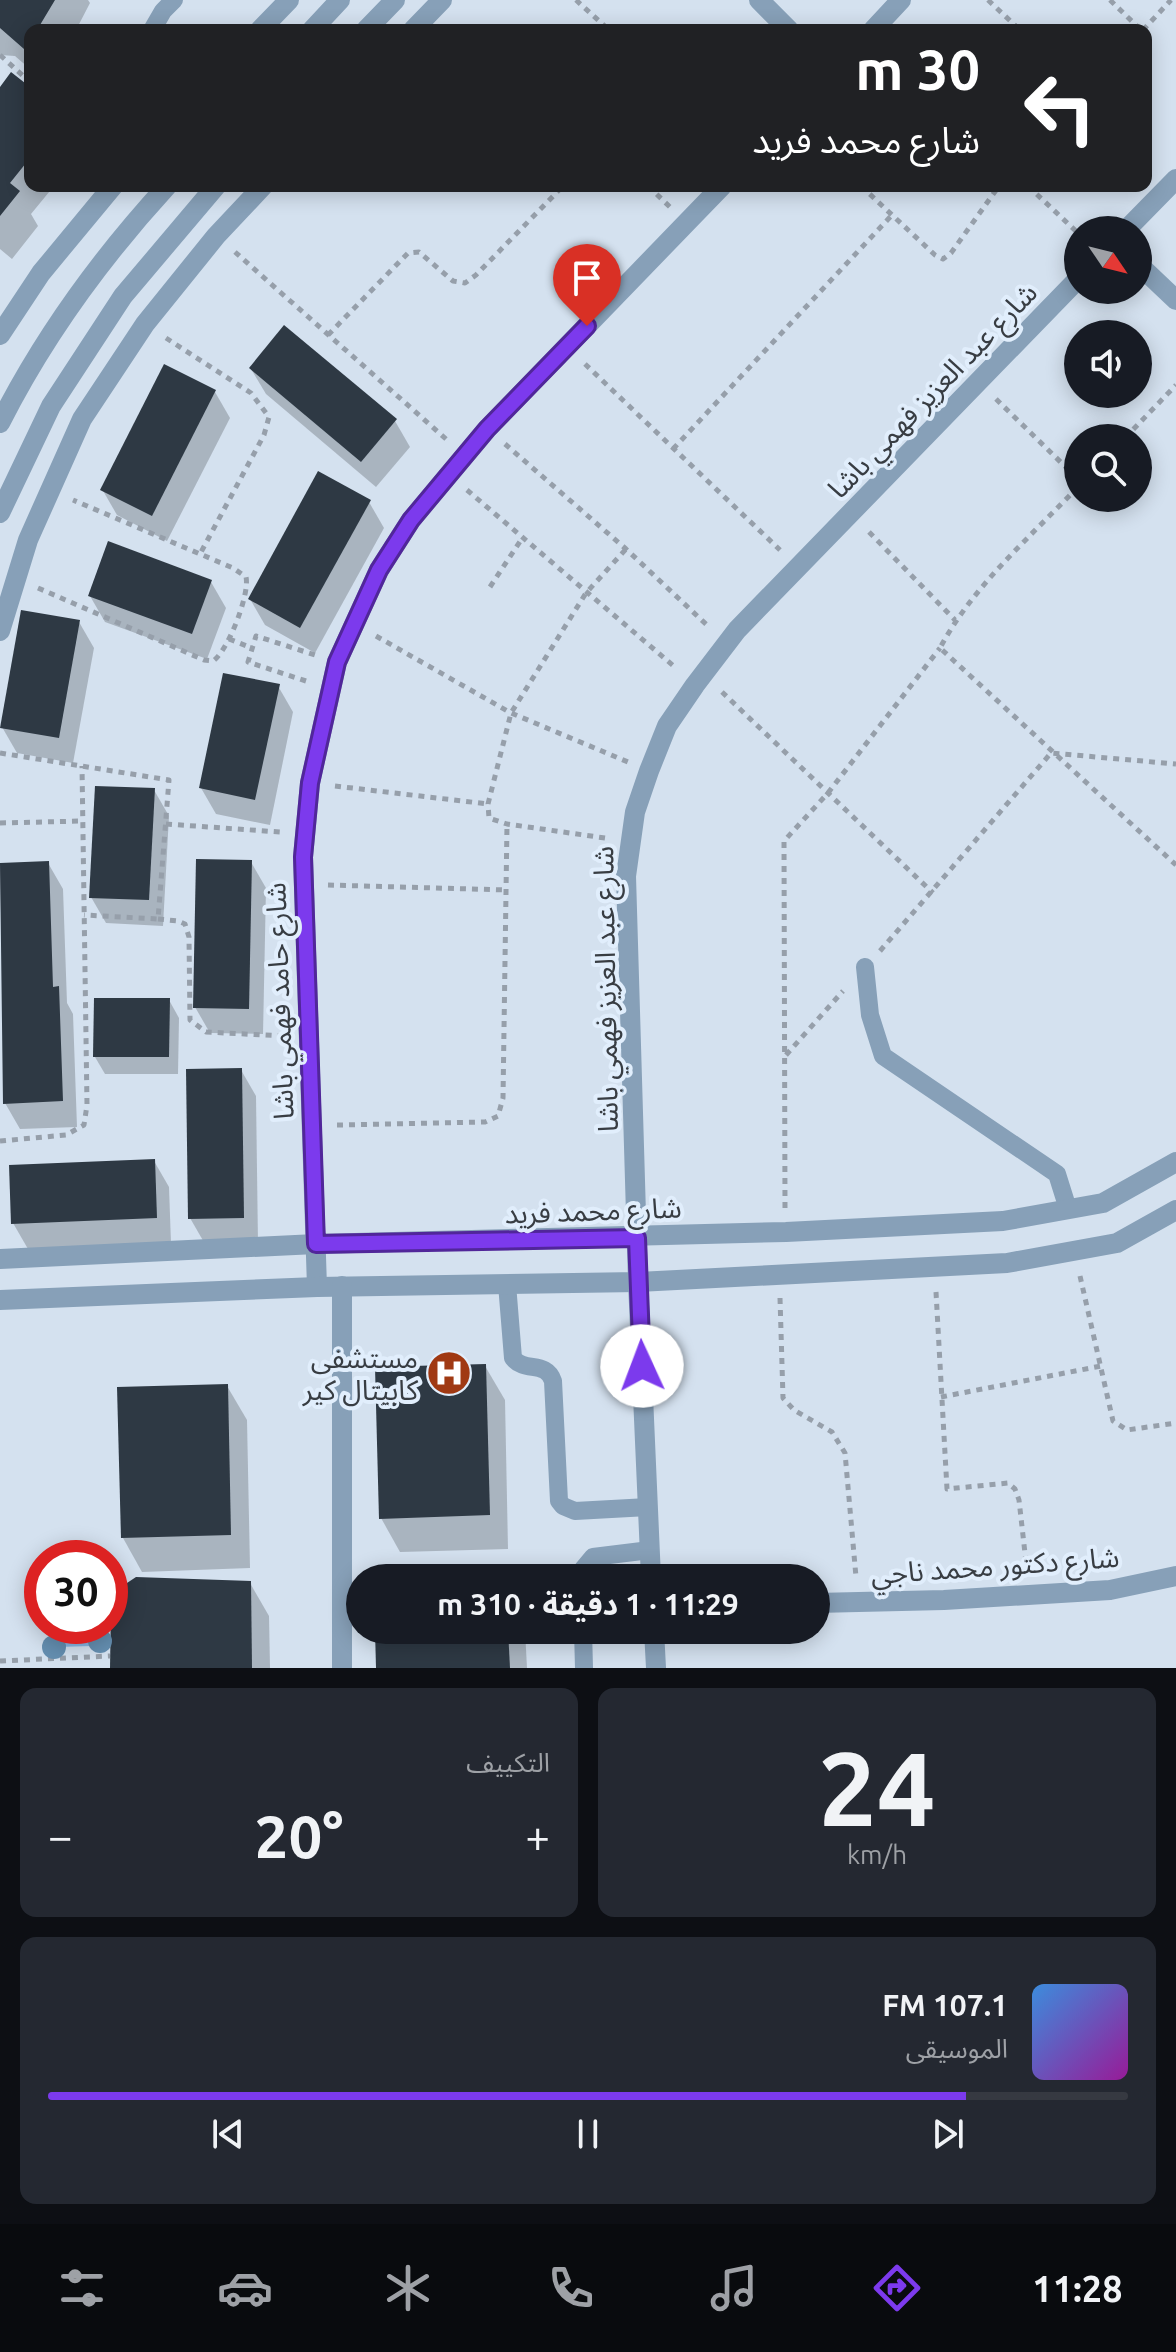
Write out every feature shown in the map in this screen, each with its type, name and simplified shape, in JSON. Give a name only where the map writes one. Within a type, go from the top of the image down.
[{"type":"street","points":[[266,24],[289,0]]},
{"type":"street","points":[[318,24],[340,0]]},
{"type":"street","points":[[372,24],[395,0]]},
{"type":"street","points":[[419,24],[442,0]]},
{"type":"street","points":[[759,0],[783,24]]},
{"type":"street","points":[[879,24],[901,0]]},
{"type":"street","points":[[1140,216],[1176,179]]},
{"type":"street","points":[[0,335],[41,273],[108,192]]},
{"type":"street","points":[[0,423],[25,373],[71,303],[122,234],[161,192]]},
{"type":"street","points":[[0,631],[28,540],[82,419],[145,324],[221,230],[257,192]]},
{"type":"street","name":"شارع حامد فهمي باشا","points":[[317,1287],[305,833],[310,783],[337,662],[387,558],[411,520],[448,474],[487,429],[716,192]]},
{"type":"street","points":[[209,193],[221,230]]},
{"type":"street","points":[[0,513],[51,406],[123,296],[209,193]]},
{"type":"street","points":[[1152,277],[1176,300]]},
{"type":"street","name":"شارع عبد العزيز فهمي باشا","points":[[650,1564],[638,1282],[626,876],[635,812],[667,726],[727,644],[1064,293]]},
{"type":"street","name":"شارع محمد فريد","points":[[0,1259],[316,1244],[637,1238],[1003,1221],[1103,1203],[1176,1162]]},
{"type":"street","points":[[0,1300],[342,1286],[638,1282],[1007,1263],[1117,1243],[1176,1210]]},
{"type":"street","points":[[342,1286],[342,1668]]},
{"type":"street","name":"شارع دكتور محمد ناجي","points":[[830,1603],[1110,1590],[1176,1576]]},
{"type":"street","points":[[655,1644],[656,1668]]},
{"type":"lane","points":[[156,24],[174,0]]},
{"type":"lane","points":[[865,967],[870,1015],[883,1056],[1057,1174],[1068,1209]]},
{"type":"lane","points":[[507,1284],[513,1358],[521,1366],[544,1368],[549,1371],[553,1381],[559,1501],[568,1510],[575,1511],[648,1507]]},
{"type":"lane","points":[[587,1564],[593,1557],[650,1550]]},
{"type":"lane","points":[[583,1644],[584,1668]]},
{"type":"path","points":[[576,0],[602,24]]},
{"type":"path","points":[[988,0],[1014,24]]},
{"type":"path","points":[[1110,0],[1136,24]]},
{"type":"path","points":[[1148,24],[1171,0]]},
{"type":"path","points":[[0,55],[24,77]]},
{"type":"path","points":[[328,335],[408,253],[419,252],[453,281],[465,283],[557,192]]},
{"type":"path","points":[[867,192],[943,259],[951,253],[995,192]]},
{"type":"path","points":[[1034,192],[1064,220]]},
{"type":"path","points":[[673,449],[892,215]]},
{"type":"path","points":[[221,230],[328,335],[465,455]]},
{"type":"path","points":[[145,324],[251,393],[269,417],[264,435],[200,554]]},
{"type":"path","points":[[567,346],[798,567]]},
{"type":"path","points":[[978,382],[1064,465]]},
{"type":"path","points":[[1138,424],[1176,385]]},
{"type":"path","points":[[487,429],[626,549],[727,644]]},
{"type":"path","points":[[448,474],[586,593],[699,680],[828,793],[933,893]]},
{"type":"path","points":[[16,578],[204,660],[213,661],[221,655],[229,639],[248,586],[246,577],[51,490]]},
{"type":"path","points":[[786,1232],[784,841],[828,793],[940,648],[955,620],[976,593],[1064,502]]},
{"type":"path","points":[[851,513],[955,620]]},
{"type":"path","points":[[490,587],[523,537]]},
{"type":"path","points":[[626,549],[586,593],[511,713],[488,804],[489,818],[507,824],[629,842]]},
{"type":"path","points":[[354,624],[511,713],[649,771]]},
{"type":"path","points":[[330,688],[248,662],[256,636],[337,662]]},
{"type":"path","points":[[229,639],[252,648]]},
{"type":"path","points":[[940,648],[1176,865]]},
{"type":"path","points":[[0,753],[169,780],[158,919]]},
{"type":"path","points":[[1051,753],[1176,764]]},
{"type":"path","points":[[786,1055],[933,893],[1051,753]]},
{"type":"path","points":[[0,1141],[66,1135],[84,1125],[87,1105],[82,766]]},
{"type":"path","points":[[310,783],[488,804]]},
{"type":"path","points":[[0,823],[83,821]]},
{"type":"path","points":[[166,824],[305,833]]},
{"type":"path","points":[[312,1126],[485,1122],[498,1116],[503,1098],[507,824]]},
{"type":"path","points":[[304,884],[507,890]]},
{"type":"path","points":[[84,915],[158,919],[185,924],[189,937],[190,1020],[197,1028],[206,1032],[309,1038]]},
{"type":"path","points":[[1075,1251],[1113,1421],[1127,1430],[1176,1423]]},
{"type":"path","points":[[934,1267],[947,1489],[1008,1483],[1015,1489],[1019,1500],[1029,1596]]},
{"type":"path","points":[[779,1274],[783,1398],[794,1410],[832,1432],[845,1453],[858,1602]]},
{"type":"path","points":[[941,1397],[1101,1366]]},
{"type":"path","points":[[0,1661],[110,1656]]},
{"type":"shaded area","points":[[56,1644],[92,1644],[92,1646],[56,1647]]},
{"type":"building","points":[[0,0],[55,0],[41,24],[24,24],[24,49],[0,28]]},
{"type":"building","points":[[11,72],[24,82],[24,166],[10,183],[20,191],[0,216],[0,87]]},
{"type":"building","points":[[284,325],[397,419],[361,462],[249,368]]},
{"type":"building","points":[[164,364],[216,390],[152,516],[100,490]]},
{"type":"building","points":[[318,471],[371,500],[300,628],[248,599]]},
{"type":"building","points":[[108,541],[212,580],[192,634],[88,596]]},
{"type":"building","points":[[21,610],[80,620],[59,738],[0,728]]},
{"type":"building","points":[[223,673],[280,684],[255,800],[199,788]]},
{"type":"building","points":[[95,786],[155,788],[149,900],[89,898]]},
{"type":"building","points":[[196,859],[252,860],[249,1009],[193,1008]]},
{"type":"building","points":[[49,861],[53,987],[59,986],[63,1101],[3,1104],[0,863]]},
{"type":"building","points":[[94,998],[170,998],[169,1057],[93,1057]]},
{"type":"building","points":[[242,1068],[244,1218],[188,1219],[186,1069]]},
{"type":"building","points":[[155,1159],[157,1218],[11,1224],[9,1165]]},
{"type":"building","points":[[486,1364],[490,1515],[379,1519],[375,1367]]},
{"type":"building","points":[[228,1384],[231,1535],[121,1538],[117,1387]]},
{"type":"building","points":[[136,1577],[251,1581],[252,1668],[110,1668],[110,1644],[128,1644],[128,1582]]},
{"type":"building","points":[[375,1644],[509,1644],[510,1668],[376,1668]]},
{"type":"place","name":"مستشفى كابيتال كير","points":[[449,1373]]},
{"type":"route","points":[[587,326],[487,429],[411,520],[379,570],[337,662],[310,783],[303,857],[316,1244],[637,1238],[642,1366]]}]
